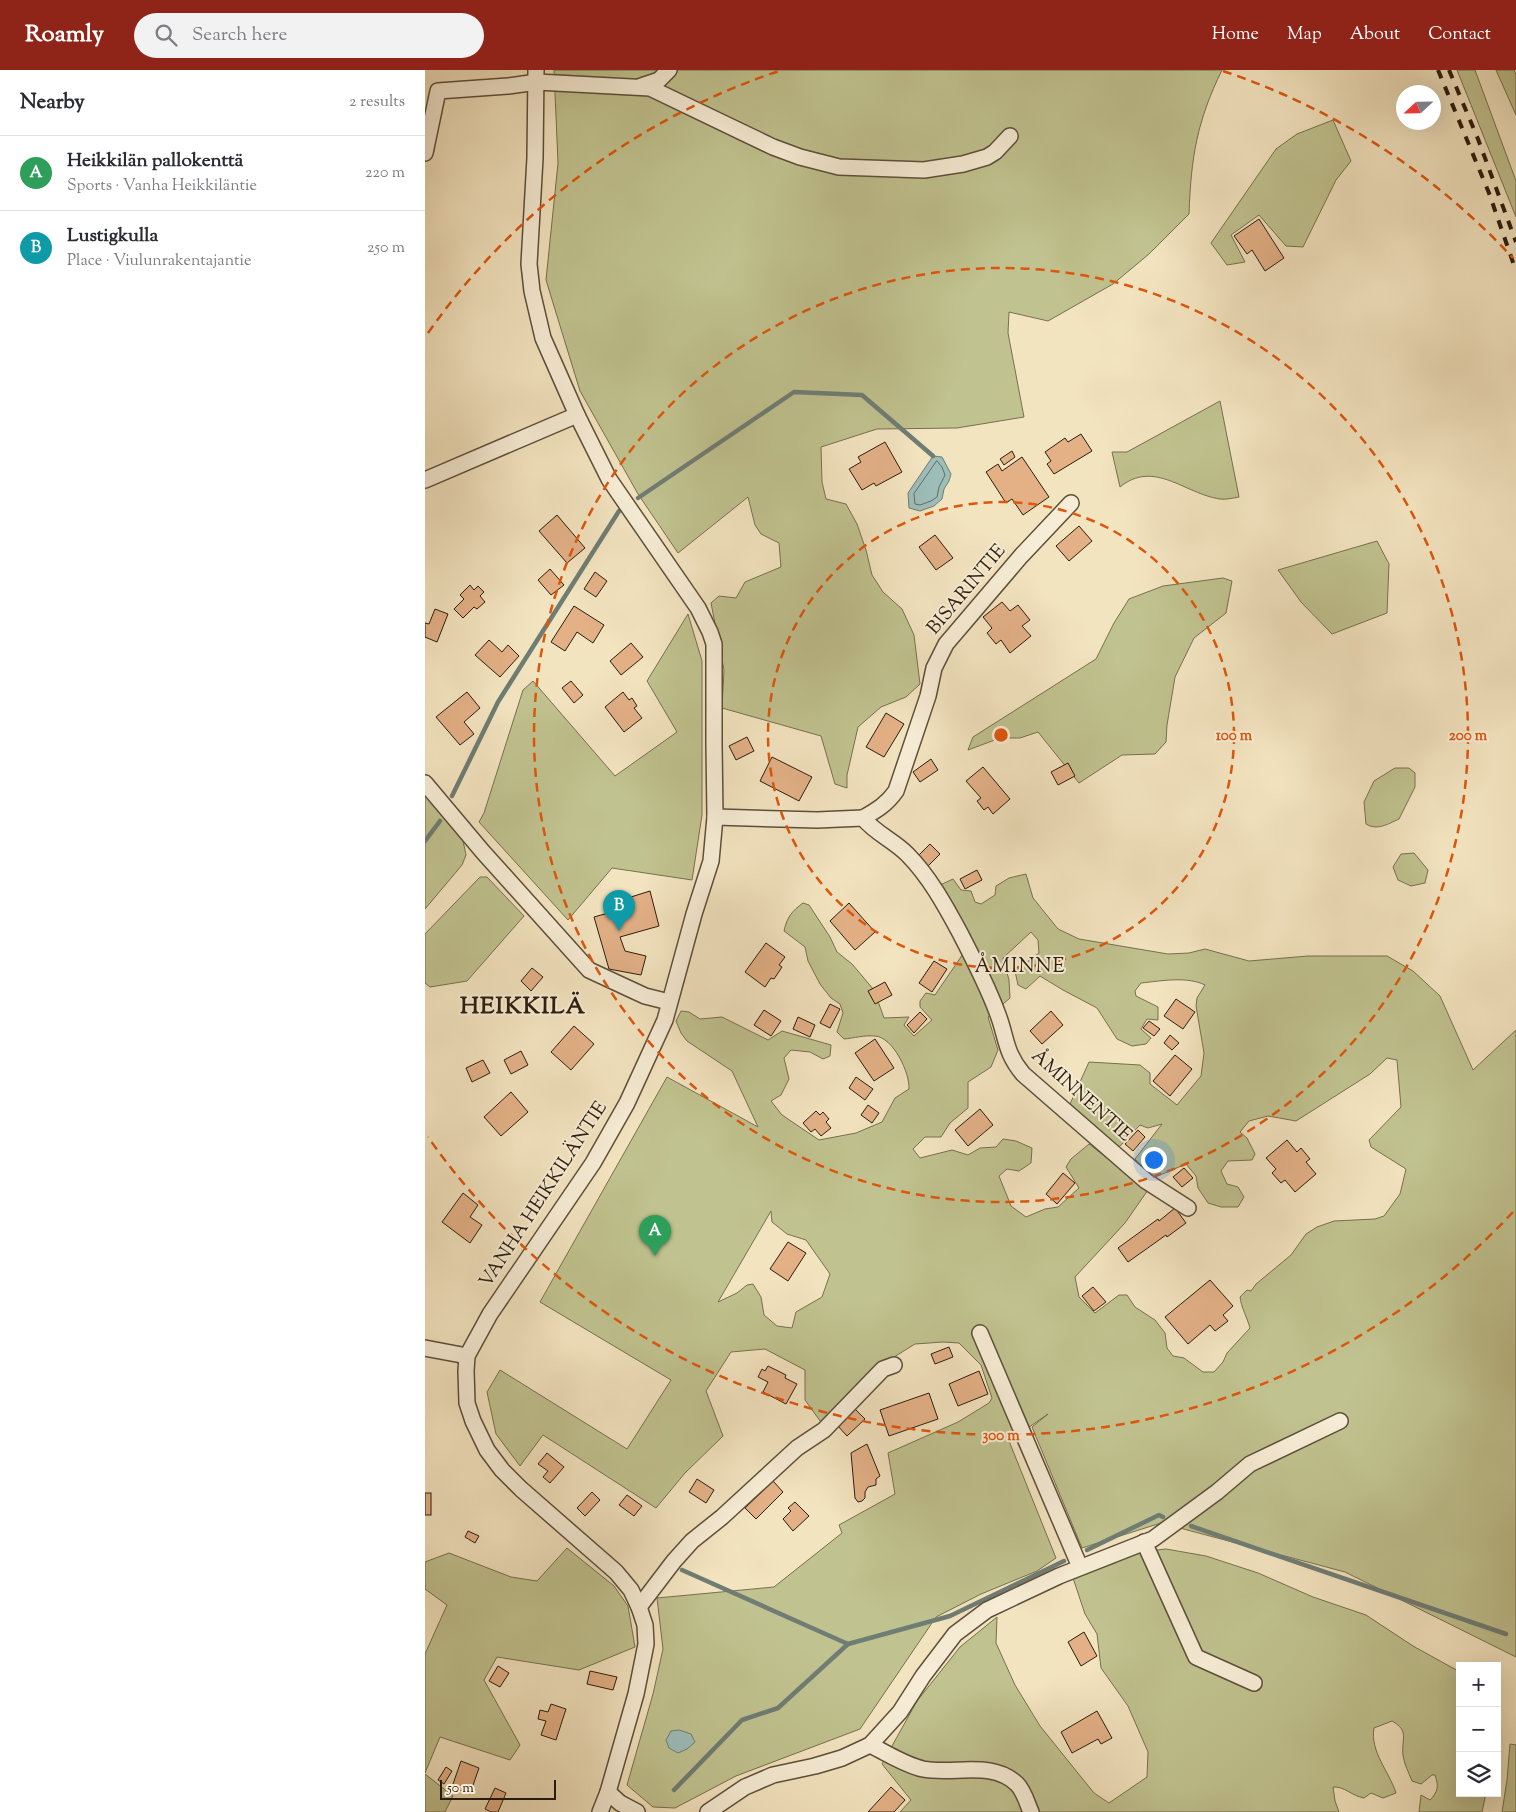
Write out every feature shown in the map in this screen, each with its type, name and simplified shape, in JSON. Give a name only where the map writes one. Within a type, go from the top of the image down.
[{"type":"street","points":[[639,87],[653,83],[669,70]]},
{"type":"street","points":[[425,153],[431,89],[509,86],[536,76],[651,88],[773,147],[800,157],[839,167],[924,170],[963,164],[987,157],[995,152],[1010,136]]},
{"type":"street","name":"VANHA HEIKKILÄNTIE","points":[[536,76],[530,278],[536,314],[543,338],[577,415],[609,479],[688,592],[698,608],[714,644],[715,817],[711,861],[694,914],[665,1020],[627,1103],[593,1163],[490,1314],[467,1356],[467,1402],[473,1421],[487,1450],[502,1470],[521,1489],[616,1572],[631,1590],[645,1625],[646,1644],[636,1694],[608,1792],[600,1812]]},
{"type":"street","points":[[425,480],[577,415]]},
{"type":"street","name":"BISARINTIE","points":[[863,818],[889,801],[896,791],[928,696],[934,668],[946,644],[1021,556],[1071,503]]},
{"type":"street","points":[[425,784],[589,970],[645,996],[669,1002]]},
{"type":"street","points":[[715,817],[817,820],[863,818]]},
{"type":"street","name":"ÅMINNENTIE","points":[[863,818],[870,826],[906,853],[928,879],[963,941],[998,1013],[1007,1050],[1014,1064],[1023,1074],[1146,1181],[1188,1208]]},
{"type":"street","points":[[980,1333],[1080,1567]]},
{"type":"street","points":[[425,1348],[467,1356]]},
{"type":"street","points":[[639,1607],[674,1561],[693,1541],[797,1448],[824,1430],[883,1369],[894,1365]]},
{"type":"street","points":[[708,1812],[745,1786],[773,1775],[842,1758],[870,1745],[900,1712],[923,1676],[955,1634],[987,1610],[1080,1567],[1153,1539],[1217,1492],[1250,1464],[1340,1421]]},
{"type":"street","points":[[1144,1542],[1196,1657],[1254,1683]]},
{"type":"street","points":[[870,1745],[906,1763],[924,1769],[1000,1773],[1018,1785],[1031,1812]]},
{"type":"street","points":[[608,1792],[620,1803],[637,1812]]},
{"type":"green space","points":[[554,70],[1222,70],[1213,88],[1197,140],[1191,175],[1189,214],[1149,254],[1113,284],[1048,321],[1009,312],[1008,333],[1024,417],[957,428],[877,429],[821,447],[822,482],[826,499],[846,504],[857,524],[872,575],[883,592],[902,609],[914,635],[920,684],[906,697],[881,707],[858,727],[847,775],[847,788],[835,784],[821,736],[722,708],[724,670],[711,603],[719,596],[736,598],[745,582],[781,567],[779,543],[761,534],[755,525],[748,497],[678,553],[638,494],[580,391],[546,280],[558,163]]},
{"type":"green space","points":[[1457,70],[1475,70],[1516,181],[1516,217]]},
{"type":"green space","points":[[1496,70],[1514,70],[1516,75],[1516,115]]},
{"type":"green space","points":[[1333,120],[1351,161],[1336,180],[1303,247],[1286,246],[1259,215],[1231,235],[1245,262],[1227,265],[1211,243],[1276,149],[1297,134]]},
{"type":"green space","points":[[1220,401],[1239,497],[1222,499],[1207,496],[1157,477],[1145,476],[1133,479],[1120,487],[1112,452],[1127,452]]},
{"type":"green space","points":[[1377,541],[1389,564],[1387,613],[1332,634],[1301,602],[1278,570]]},
{"type":"green space","points":[[1223,578],[1232,581],[1226,613],[1194,638],[1175,677],[1166,742],[1155,754],[1122,755],[1079,783],[1038,732],[1020,738],[1000,738],[968,750],[973,737],[1096,659],[1114,623],[1129,599],[1163,586]]},
{"type":"green space","points":[[688,614],[702,661],[702,815],[692,880],[612,868],[568,920],[479,822],[484,813],[523,690],[533,681],[615,776],[677,732],[647,681]]},
{"type":"green space","points":[[1395,768],[1409,768],[1415,773],[1415,787],[1399,819],[1383,826],[1370,826],[1366,824],[1364,802],[1374,781]]},
{"type":"green space","points":[[425,795],[462,836],[466,855],[462,865],[425,909]]},
{"type":"green space","points":[[1414,853],[1428,870],[1425,883],[1411,886],[1398,880],[1393,867],[1401,854]]},
{"type":"green space","points":[[1026,874],[1033,898],[1058,929],[1079,939],[1168,954],[1189,953],[1205,949],[1249,961],[1308,956],[1387,956],[1413,971],[1440,996],[1473,1070],[1516,1030],[1516,1657],[1345,1572],[1161,1523],[1082,1548],[1032,1427],[1048,1414],[1009,1441],[1056,1558],[1037,1571],[981,1594],[936,1617],[860,1729],[736,1776],[675,1808],[653,1807],[627,1785],[653,1694],[663,1649],[657,1598],[774,1587],[842,1533],[839,1525],[895,1494],[888,1453],[958,1422],[989,1403],[992,1398],[981,1365],[959,1343],[915,1344],[881,1365],[823,1425],[805,1400],[805,1370],[765,1349],[731,1352],[706,1391],[723,1436],[685,1473],[656,1508],[543,1435],[520,1466],[496,1434],[487,1392],[500,1370],[627,1449],[671,1380],[540,1302],[667,1077],[758,1127],[732,1071],[687,1041],[681,1033],[676,1021],[681,1011],[689,1012],[700,1019],[722,1017],[768,1040],[782,1031],[831,1045],[830,1056],[823,1059],[810,1052],[791,1050],[784,1058],[789,1079],[781,1095],[771,1101],[782,1115],[819,1140],[856,1133],[882,1122],[895,1098],[909,1089],[907,1074],[894,1049],[882,1038],[867,1036],[844,1039],[837,1032],[843,1013],[840,1004],[831,998],[820,984],[808,961],[805,947],[784,931],[788,918],[803,903],[809,905],[830,937],[837,952],[852,964],[874,990],[884,1018],[909,1017],[904,1025],[914,1036],[932,1020],[920,1007],[920,1001],[926,993],[935,995],[963,954],[938,886],[953,879],[961,890],[971,891],[975,902],[981,904],[995,895],[996,886],[1009,878]],"holes":[[[1031,932],[1038,940],[1039,953],[1015,971],[1018,985],[1026,989],[1040,976],[1097,1008],[1117,1039],[1132,1046],[1146,1044],[1151,1038],[1141,1029],[1147,1019],[1158,1020],[1158,1007],[1136,996],[1135,991],[1141,983],[1182,980],[1205,985],[1197,998],[1196,1006],[1204,1053],[1201,1076],[1177,1105],[1150,1084],[1150,1073],[1140,1065],[1089,1062],[1070,1104],[1118,1148],[1140,1125],[1148,1128],[1162,1124],[1135,1159],[1153,1178],[1186,1164],[1196,1176],[1198,1188],[1208,1203],[1221,1207],[1238,1207],[1244,1197],[1238,1187],[1227,1184],[1221,1171],[1228,1161],[1252,1160],[1255,1154],[1247,1138],[1240,1132],[1249,1121],[1268,1116],[1296,1121],[1370,1074],[1387,1058],[1397,1060],[1401,1107],[1369,1140],[1371,1147],[1406,1169],[1400,1194],[1384,1216],[1375,1219],[1334,1221],[1317,1227],[1306,1234],[1291,1255],[1256,1284],[1251,1291],[1247,1290],[1240,1297],[1250,1328],[1227,1353],[1223,1362],[1214,1372],[1203,1372],[1184,1358],[1173,1356],[1167,1348],[1165,1333],[1155,1320],[1135,1307],[1127,1295],[1119,1295],[1095,1313],[1079,1297],[1075,1277],[1125,1223],[1148,1190],[1089,1144],[1071,1159],[1066,1167],[1079,1188],[1058,1207],[1045,1209],[1026,1217],[1011,1206],[999,1176],[1007,1169],[1019,1171],[1031,1163],[1032,1148],[1016,1141],[1003,1139],[996,1147],[980,1148],[968,1155],[952,1150],[920,1158],[913,1149],[925,1137],[941,1137],[950,1123],[968,1108],[968,1082],[991,1067],[998,1050],[988,1017],[1010,998],[1009,980],[1003,958]],[[771,1211],[772,1222],[787,1234],[806,1240],[830,1274],[822,1297],[796,1312],[792,1328],[777,1326],[764,1315],[761,1297],[753,1284],[747,1285],[737,1293],[718,1302]]]},
{"type":"green space","points":[[480,877],[487,877],[524,916],[467,981],[430,987],[425,983],[425,934]]},
{"type":"green space","points":[[567,1548],[614,1586],[628,1606],[635,1647],[579,1670],[497,1657],[484,1680],[520,1745],[510,1760],[440,1737],[425,1773],[425,1654],[447,1605],[425,1589],[425,1562],[449,1553],[511,1577],[537,1581]]},
{"type":"green space","points":[[1166,1549],[1206,1556],[1258,1573],[1313,1597],[1366,1615],[1413,1646],[1456,1670],[1456,1797],[1485,1797],[1482,1812],[1419,1812],[1421,1795],[1430,1800],[1435,1794],[1437,1786],[1435,1775],[1432,1775],[1421,1784],[1412,1781],[1405,1765],[1403,1732],[1392,1721],[1374,1728],[1374,1737],[1377,1753],[1396,1793],[1383,1798],[1371,1793],[1364,1798],[1341,1788],[1333,1787],[1339,1812],[900,1812],[911,1800],[882,1764],[917,1701],[960,1647],[997,1617],[996,1643],[1015,1685],[1040,1726],[1094,1793],[1109,1803],[1147,1777],[1148,1752],[1128,1706],[1101,1668],[1097,1634],[1085,1614],[1073,1578],[1115,1563],[1115,1558],[1130,1553]]},
{"type":"green space","points":[[1510,1744],[1516,1745],[1516,1812],[1502,1812],[1507,1780]]},
{"type":"green space","points":[[425,1774],[453,1796],[445,1812],[425,1812]]},
{"type":"water","points":[[933,456],[942,457],[951,474],[944,489],[942,499],[934,506],[920,511],[909,508],[908,493]]},
{"type":"water","points":[[679,1730],[691,1734],[695,1742],[687,1749],[678,1753],[669,1748],[666,1740],[671,1731]]},
{"type":"building","points":[[1259,219],[1284,258],[1265,271],[1252,250],[1247,254],[1234,236]]},
{"type":"building","points":[[1081,434],[1092,451],[1054,474],[1047,464],[1051,461],[1045,452],[1065,438],[1068,442]]},
{"type":"building","points":[[885,442],[902,472],[876,486],[874,483],[862,490],[849,469],[861,462],[858,457]]},
{"type":"building","points":[[1012,451],[1015,457],[1004,465],[1000,459]]},
{"type":"building","points":[[1022,457],[1049,497],[1023,515],[1012,499],[1006,503],[986,472],[998,464],[1002,471]]},
{"type":"building","points":[[557,515],[585,548],[567,563],[539,531]]},
{"type":"building","points":[[1079,526],[1092,541],[1069,561],[1056,546]]},
{"type":"building","points":[[935,535],[953,558],[936,570],[919,547]]},
{"type":"building","points":[[550,569],[564,585],[551,595],[538,580]]},
{"type":"building","points":[[595,572],[607,581],[596,597],[584,589]]},
{"type":"building","points":[[470,585],[474,590],[478,586],[484,592],[480,596],[485,602],[477,609],[474,607],[463,618],[454,609],[464,599],[460,595]]},
{"type":"building","points":[[1002,602],[1010,611],[1018,605],[1030,620],[1022,626],[1031,636],[1010,653],[1001,640],[996,644],[987,633],[992,628],[983,617]]},
{"type":"building","points":[[574,606],[604,625],[593,643],[577,632],[565,651],[551,642]]},
{"type":"building","points":[[435,609],[448,614],[437,642],[425,637],[425,623],[429,624]]},
{"type":"building","points":[[489,640],[502,652],[508,645],[519,656],[500,677],[475,655]]},
{"type":"building","points":[[631,643],[643,657],[621,675],[610,661]]},
{"type":"building","points":[[571,681],[583,695],[574,703],[562,688]]},
{"type":"building","points":[[467,692],[480,708],[464,722],[474,734],[460,745],[436,717]]},
{"type":"building","points":[[623,692],[629,700],[632,698],[637,706],[634,708],[642,718],[624,732],[605,707]]},
{"type":"building","points":[[886,713],[904,724],[884,757],[866,747]]},
{"type":"building","points":[[747,737],[754,751],[736,760],[729,746]]},
{"type":"building","points":[[772,757],[812,777],[799,801],[760,781]]},
{"type":"building","points":[[931,759],[938,770],[920,782],[913,772]]},
{"type":"building","points":[[1068,763],[1075,776],[1058,785],[1051,772]]},
{"type":"building","points":[[983,767],[1010,799],[993,814],[988,807],[984,810],[977,801],[981,798],[966,781]]},
{"type":"building","points":[[930,844],[940,854],[928,866],[918,856]]},
{"type":"building","points":[[977,870],[982,880],[965,889],[960,879]]},
{"type":"building","points":[[650,891],[659,926],[620,937],[625,951],[646,956],[641,975],[609,969],[594,917],[633,906],[631,897]]},
{"type":"building","points":[[849,903],[875,932],[855,950],[830,921]]},
{"type":"building","points":[[766,943],[785,957],[779,965],[782,967],[774,979],[771,978],[765,987],[745,972]]},
{"type":"building","points":[[934,961],[947,969],[932,992],[919,983]]},
{"type":"building","points":[[532,968],[543,977],[531,991],[521,981]]},
{"type":"building","points":[[885,982],[892,995],[875,1004],[868,991]]},
{"type":"building","points":[[1176,999],[1195,1012],[1183,1029],[1164,1016]]},
{"type":"building","points":[[830,1004],[840,1009],[830,1028],[820,1023]]},
{"type":"building","points":[[764,1010],[781,1021],[771,1036],[754,1025]]},
{"type":"building","points":[[1051,1011],[1063,1025],[1042,1044],[1030,1031]]},
{"type":"building","points":[[920,1012],[927,1019],[914,1033],[907,1025]]},
{"type":"building","points":[[798,1017],[815,1025],[810,1037],[793,1029]]},
{"type":"building","points":[[1149,1021],[1160,1029],[1154,1036],[1143,1028]]},
{"type":"building","points":[[574,1026],[594,1044],[571,1070],[551,1052]]},
{"type":"building","points":[[1170,1035],[1179,1043],[1172,1050],[1164,1043]]},
{"type":"building","points":[[875,1039],[894,1068],[874,1081],[855,1053]]},
{"type":"building","points":[[521,1051],[528,1065],[511,1074],[504,1060]]},
{"type":"building","points":[[1175,1055],[1192,1069],[1170,1096],[1153,1081]]},
{"type":"building","points":[[483,1060],[490,1073],[472,1082],[466,1068]]},
{"type":"building","points":[[856,1077],[873,1089],[865,1100],[849,1088]]},
{"type":"building","points":[[511,1092],[528,1112],[501,1136],[484,1117]]},
{"type":"building","points":[[868,1105],[879,1113],[872,1123],[861,1115]]},
{"type":"building","points":[[980,1109],[993,1125],[968,1146],[955,1130]]},
{"type":"building","points":[[816,1111],[820,1115],[823,1112],[829,1119],[826,1122],[831,1128],[821,1136],[815,1129],[811,1132],[803,1123]]},
{"type":"building","points":[[1138,1130],[1145,1137],[1133,1151],[1125,1144]]},
{"type":"building","points":[[1287,1140],[1297,1152],[1301,1148],[1310,1159],[1306,1162],[1316,1174],[1295,1192],[1285,1180],[1281,1183],[1272,1173],[1276,1169],[1266,1158]]},
{"type":"building","points":[[1184,1168],[1193,1178],[1182,1187],[1173,1177]]},
{"type":"building","points":[[1063,1173],[1075,1183],[1057,1204],[1046,1194]]},
{"type":"building","points":[[463,1193],[478,1205],[470,1217],[482,1225],[470,1243],[442,1222]]},
{"type":"building","points":[[1175,1208],[1186,1223],[1128,1262],[1118,1248]]},
{"type":"building","points":[[788,1242],[806,1253],[788,1281],[770,1269]]},
{"type":"building","points":[[1210,1280],[1233,1306],[1223,1315],[1228,1321],[1215,1331],[1210,1325],[1188,1344],[1165,1317]]},
{"type":"building","points":[[1093,1287],[1106,1302],[1094,1311],[1082,1296]]},
{"type":"building","points":[[949,1347],[953,1357],[935,1364],[931,1354]]},
{"type":"building","points":[[768,1366],[786,1375],[785,1378],[797,1384],[786,1404],[763,1392],[768,1382],[758,1377],[762,1369],[765,1371]]},
{"type":"building","points":[[979,1371],[988,1394],[958,1406],[949,1384]]},
{"type":"building","points":[[929,1393],[938,1419],[889,1436],[880,1410]]},
{"type":"building","points":[[855,1409],[865,1419],[847,1436],[837,1425]]},
{"type":"building","points":[[867,1444],[880,1476],[876,1479],[876,1485],[868,1487],[865,1492],[865,1498],[858,1502],[855,1498],[851,1453]]},
{"type":"building","points":[[547,1453],[564,1467],[550,1483],[543,1477],[548,1471],[538,1464]]},
{"type":"building","points":[[697,1479],[714,1490],[706,1503],[689,1492]]},
{"type":"building","points":[[773,1481],[783,1492],[756,1519],[745,1508]]},
{"type":"building","points":[[592,1492],[600,1500],[585,1516],[577,1508]]},
{"type":"building","points":[[425,1493],[431,1493],[431,1515],[425,1515]]},
{"type":"building","points":[[627,1495],[642,1506],[634,1516],[619,1505]]},
{"type":"building","points":[[795,1502],[809,1516],[793,1531],[783,1519],[791,1511],[788,1508]]},
{"type":"building","points":[[468,1531],[479,1536],[475,1543],[465,1537]]},
{"type":"building","points":[[1084,1632],[1097,1656],[1081,1666],[1068,1642]]},
{"type":"building","points":[[498,1666],[509,1673],[500,1687],[489,1681]]},
{"type":"building","points":[[590,1671],[617,1677],[613,1690],[587,1684]]},
{"type":"building","points":[[551,1704],[566,1709],[556,1740],[541,1735],[546,1721],[538,1719],[540,1710],[548,1712]]},
{"type":"building","points":[[1097,1711],[1112,1738],[1101,1744],[1098,1739],[1072,1753],[1061,1732]]},
{"type":"building","points":[[461,1761],[479,1768],[470,1794],[452,1787]]},
{"type":"building","points":[[446,1767],[452,1771],[444,1784],[438,1780]]},
{"type":"building","points":[[891,1787],[905,1800],[894,1812],[868,1812]]},
{"type":"building","points":[[495,1788],[506,1793],[498,1812],[491,1812],[485,1809]]},
{"type":"waterway","points":[[638,498],[794,392],[862,395],[933,456]]},
{"type":"waterway","points":[[452,796],[498,702],[619,511]]},
{"type":"waterway","points":[[425,841],[440,821]]},
{"type":"waterway","points":[[1087,1550],[1159,1515],[1163,1517]]},
{"type":"waterway","points":[[1191,1526],[1506,1634]]},
{"type":"waterway","points":[[682,1570],[848,1644],[950,1616],[1064,1561]]},
{"type":"waterway","points":[[674,1790],[742,1720],[778,1708],[848,1644]]},
{"type":"railway","points":[[1438,70],[1489,193],[1516,271]]},
{"type":"railway","points":[[1449,70],[1478,139],[1516,242]]},
{"type":"place","name":"Lustigkulla","points":[[619,931]]},
{"type":"place","name":"Heikkilän pallokenttä","points":[[655,1256]]},
{"type":"district","name":"ÅMINNE","points":[[1020,967]]},
{"type":"district","name":"HEIKKILÄ","points":[[523,1007]]}]
